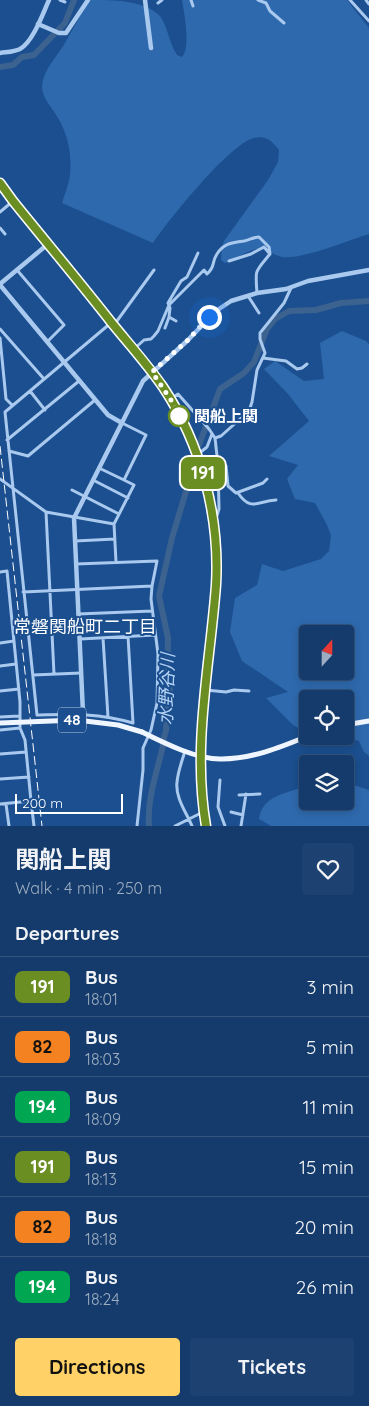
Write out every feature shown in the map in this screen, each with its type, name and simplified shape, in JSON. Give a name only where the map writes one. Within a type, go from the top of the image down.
[{"type":"main road","points":[[0,183],[152,372],[171,400],[197,455],[209,496],[216,549],[216,584],[200,756],[203,812],[206,826]]},
{"type":"main road","name":"48","points":[[0,723],[77,720],[118,725],[142,732],[200,756],[221,760],[245,757],[299,740]]},
{"type":"main road","points":[[354,724],[369,722]]},
{"type":"street","points":[[60,0],[65,2]]},
{"type":"street","points":[[38,24],[53,31],[64,33],[88,0]]},
{"type":"street","points":[[145,0],[151,48]]},
{"type":"street","points":[[158,3],[162,0]]},
{"type":"street","points":[[191,0],[193,6]]},
{"type":"street","points":[[258,0],[266,4],[270,11],[284,24]]},
{"type":"street","points":[[350,0],[369,21]]},
{"type":"street","points":[[366,0],[369,4]]},
{"type":"street","points":[[0,53],[24,46],[38,24],[47,1]]},
{"type":"street","points":[[0,212],[13,201]]},
{"type":"street","points":[[0,228],[5,234]]},
{"type":"street","points":[[134,349],[144,340],[151,339],[154,336],[169,305],[204,270],[207,274],[213,268],[217,254],[228,243],[259,237],[269,247],[270,254]]},
{"type":"street","points":[[48,244],[0,285],[108,415],[146,435],[124,480]]},
{"type":"street","points":[[230,261],[251,254],[264,247],[270,254]]},
{"type":"street","points":[[165,328],[170,308],[170,298],[181,281],[186,277],[198,253]]},
{"type":"street","points":[[257,293],[256,272],[260,264],[270,254]]},
{"type":"street","points":[[17,270],[64,326],[47,342]]},
{"type":"street","points":[[128,636],[133,723],[83,714],[37,715],[5,412],[112,323],[154,270]]},
{"type":"street","points":[[83,714],[74,518],[143,381],[187,341],[216,311],[230,302],[248,295],[291,288],[308,281],[369,270]]},
{"type":"street","points":[[215,438],[221,436],[247,414],[252,402],[257,370],[265,353],[260,341],[261,330],[284,303],[291,288]]},
{"type":"street","points":[[248,295],[259,313]]},
{"type":"street","points":[[168,317],[176,320]]},
{"type":"street","points":[[0,329],[44,379]]},
{"type":"street","points":[[0,338],[6,399],[12,406]]},
{"type":"street","points":[[264,358],[286,361],[297,369],[307,364]]},
{"type":"street","points":[[7,440],[79,381]]},
{"type":"street","points":[[30,391],[45,410]]},
{"type":"street","points":[[171,400],[178,394],[215,438],[219,509],[214,526]]},
{"type":"street","points":[[9,451],[28,456],[95,400]]},
{"type":"street","points":[[197,455],[207,448],[212,434]]},
{"type":"street","points":[[218,465],[226,466],[228,486],[233,492],[238,493],[245,502],[251,505],[276,500]]},
{"type":"street","points":[[99,468],[134,485],[114,524],[116,562]]},
{"type":"street","points":[[0,479],[46,512],[114,524]]},
{"type":"street","points":[[238,493],[263,483],[267,479]]},
{"type":"street","points":[[93,480],[128,498]]},
{"type":"street","points":[[72,490],[119,514]]},
{"type":"street","points":[[46,512],[54,674]]},
{"type":"street","points":[[75,541],[115,539]]},
{"type":"street","points":[[76,564],[157,561],[152,586],[152,611],[158,678],[156,708],[143,751],[143,770],[138,799],[137,826]]},
{"type":"street","points":[[0,572],[7,571],[19,689],[20,728],[25,740],[34,826]]},
{"type":"street","points":[[23,592],[152,586]]},
{"type":"street","points":[[78,614],[152,611]]},
{"type":"street","points":[[79,639],[155,635]]},
{"type":"street","points":[[103,638],[108,717]]},
{"type":"street","points":[[0,643],[14,641]]},
{"type":"street","points":[[0,666],[16,664]]},
{"type":"street","points":[[33,676],[81,672]]},
{"type":"street","points":[[0,691],[19,689]]},
{"type":"street","points":[[206,690],[226,692],[234,690],[249,691]]},
{"type":"street","points":[[0,716],[19,716]]},
{"type":"street","points":[[0,730],[20,728]]},
{"type":"street","points":[[185,750],[177,789],[178,796],[192,826]]},
{"type":"street","points":[[0,754],[26,752]]},
{"type":"street","points":[[0,780],[29,777]]},
{"type":"street","points":[[220,780],[218,807],[225,826]]},
{"type":"street","points":[[241,826],[246,794]]},
{"type":"street","points":[[239,795],[260,794]]},
{"type":"street","points":[[0,804],[31,801]]},
{"type":"street","points":[[6,804],[9,826]]},
{"type":"street","points":[[176,826],[203,812]]},
{"type":"street","points":[[231,812],[243,815]]},
{"type":"shaded area","points":[[90,0],[128,2],[153,11],[163,20],[177,55],[182,57],[185,52],[186,38],[182,0],[347,0],[369,28],[369,234],[301,256],[282,257],[257,249],[225,263],[221,260],[224,241],[268,180],[278,162],[279,150],[271,141],[262,137],[243,143],[230,153],[185,201],[153,243],[62,203],[70,173],[69,148],[62,125],[46,99],[42,87],[47,70]]},
{"type":"shaded area","points":[[342,331],[369,344],[369,756],[364,752],[359,741],[354,739],[354,690],[299,690],[299,728],[293,725],[266,698],[288,692],[242,661],[230,632],[235,598],[257,585],[262,564],[283,571],[321,559],[329,551],[331,536],[315,503],[295,499],[287,479],[298,465],[269,456],[309,421],[288,394],[264,369],[275,361],[304,381],[324,379],[320,343]]},
{"type":"shaded area","points":[[354,785],[369,790],[369,826],[271,826],[259,819],[265,805],[270,800],[299,788],[299,810],[354,810]]},
{"type":"waterway","points":[[0,67],[13,65],[22,57],[34,55],[65,23],[74,0]]},
{"type":"waterway","name":"水野谷川","points":[[199,445],[220,389],[244,373],[254,362],[267,329],[275,319],[289,311],[316,310],[341,303],[369,301]]},
{"type":"waterway","name":"水野谷川","points":[[149,826],[151,797],[166,731],[170,689],[167,688],[168,638],[159,596],[172,538],[194,465]]},
{"type":"railway","points":[[0,446],[42,826]]},
{"type":"bus line","name":"191","points":[[0,183],[164,388],[176,408],[201,466],[211,504],[216,549],[216,584],[200,756],[201,802],[206,826]]},
{"type":"place","name":"関船上関","points":[[179,416]]},
{"type":"district","name":"常磐関船町二丁目","points":[[85,627]]},
{"type":"route","points":[[179,416],[164,388],[152,372],[187,341],[209,317]]}]
